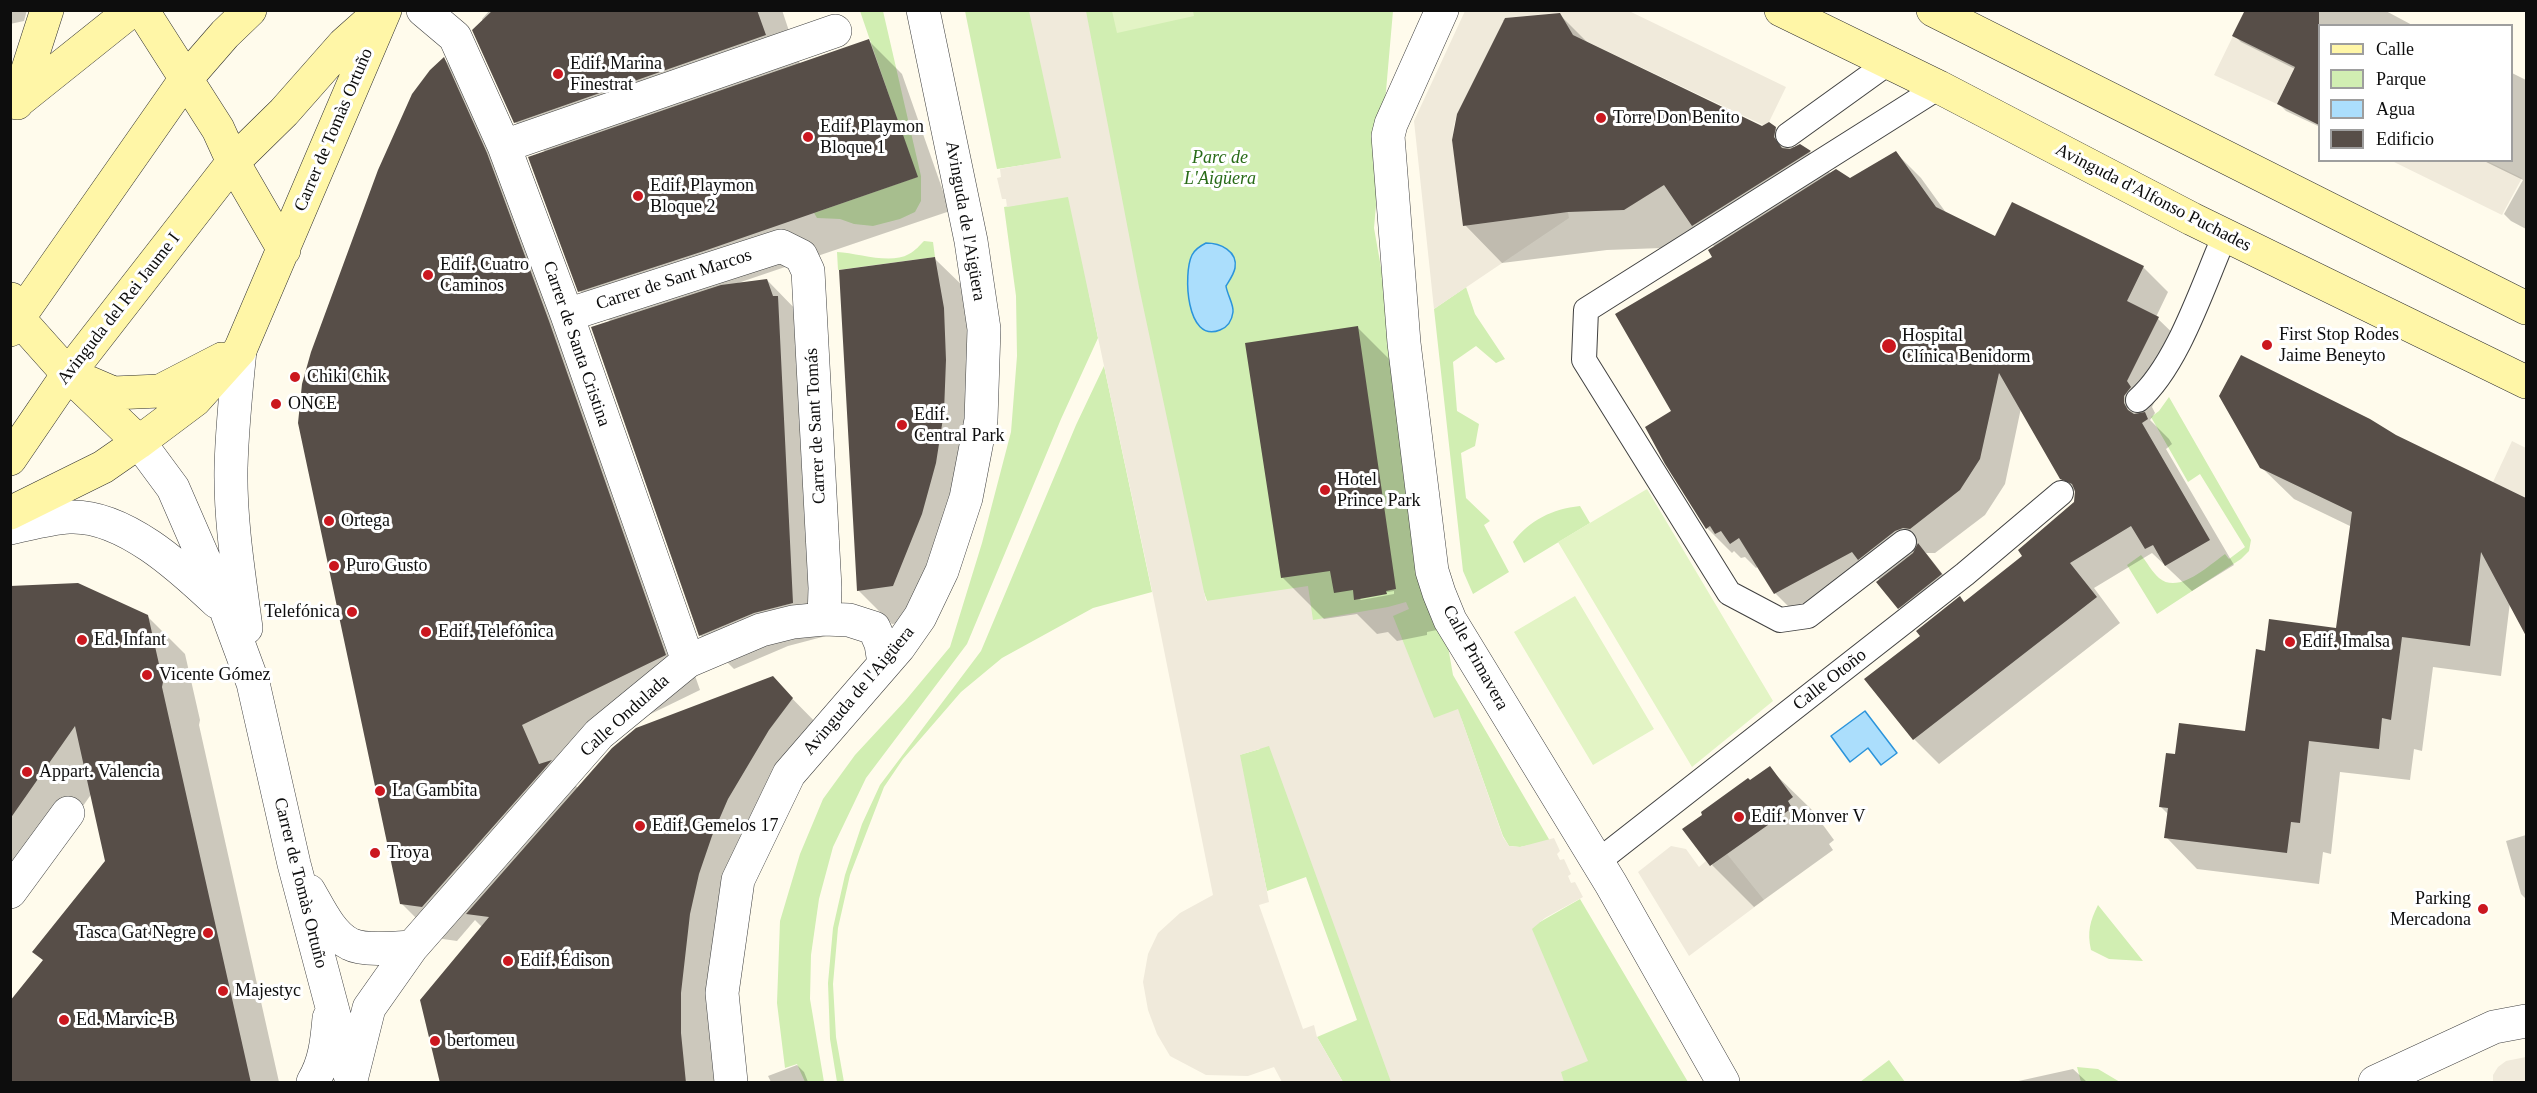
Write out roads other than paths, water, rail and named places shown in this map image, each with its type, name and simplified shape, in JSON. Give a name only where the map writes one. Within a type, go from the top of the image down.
[{"type":"main road","points":[[14,110],[47,10]]},
{"type":"main road","points":[[14,110],[132,10]]},
{"type":"main road","points":[[142,10],[218,129],[233,162],[284,250]]},
{"type":"main road","points":[[139,442],[68,374],[13,315],[185,80],[225,34],[250,10]]},
{"type":"main road","points":[[233,162],[284,112],[344,44],[383,10]]},
{"type":"main road","name":"Carrer de Tomàs Ortuño","points":[[10,513],[103,467],[139,442],[195,400],[240,350],[383,10]]},
{"type":"main road","name":"Avinguda d'Alfonso Puchades","points":[[1781,10],[1939,87],[2225,235],[2526,382]]},
{"type":"main road","points":[[1933,10],[2526,308]]},
{"type":"main road","name":"Avinguda del Rei Jaume I","points":[[10,459],[68,374],[233,162]]},
{"type":"main road","points":[[68,374],[113,393],[160,391],[240,350]]},
{"type":"street","name":"Carrer de Santa Cristina","points":[[423,10],[454,37],[504,146],[567,315],[688,661]]},
{"type":"street","name":"Avinguda de l'Aigüera","points":[[731,1083],[722,993],[738,880],[789,774],[884,663],[920,617],[942,571],[966,498],[981,420],[984,329],[971,241],[923,10]]},
{"type":"street","name":"Calle Primavera","points":[[1442,10],[1391,124],[1388,136],[1404,343],[1432,571],[1450,620],[1596,863],[1611,884],[1723,1083]]},
{"type":"street","points":[[504,146],[835,31]]},
{"type":"street","name":"Carrer de Sant Marcos","points":[[567,315],[781,246]]},
{"type":"street","name":"Carrer de Sant Tomás","points":[[781,246],[801,256],[808,271],[825,588],[824,619]]},
{"type":"street","name":"Carrer de Tomàs Ortuño","points":[[240,350],[231,470],[236,558],[253,683],[294,864],[352,1081]]},
{"type":"street","name":"Carrer de Tomàs Ortuño","points":[[139,442],[173,488],[226,610],[253,683]]},
{"type":"street","points":[[10,528],[70,516],[111,523],[174,562],[226,610]]},
{"type":"street","name":"Calle Ondulada","points":[[352,1081],[369,1008],[412,947],[599,734],[688,661],[761,630],[793,622],[824,619],[849,620],[874,628],[881,644],[884,663]]},
{"type":"street","points":[[10,892],[68,813]]},
{"type":"street","points":[[294,864],[333,928],[350,945],[388,950],[412,947]]},
{"type":"street","points":[[313,1083],[320,1070],[327,1041],[330,1004]]},
{"type":"street","points":[[2375,1083],[2494,1027],[2526,1021]]},
{"type":"lane","points":[[1788,135],[1888,63]]},
{"type":"lane","points":[[1904,542],[1808,616],[1780,620],[1729,593],[1584,360],[1586,310],[1939,87]]},
{"type":"lane","points":[[2138,400],[2153,386],[2185,329],[2225,235]]},
{"type":"lane","name":"Calle Otoño","points":[[1596,863],[1965,574],[2061,493]]},
{"type":"water","points":[[1206,243],[1227,249],[1235,262],[1234,273],[1226,286],[1233,309],[1232,318],[1223,329],[1209,332],[1200,327],[1194,317],[1188,290],[1189,264],[1192,255]]},
{"type":"water","points":[[1865,711],[1897,753],[1881,765],[1868,748],[1850,762],[1831,736]]},
{"type":"place","name":"Edif. Marina Finestrat","points":[[558,74]]},
{"type":"place","name":"Torre Don Benito","points":[[1601,118]]},
{"type":"place","name":"Edif. Playmon Bloque 1","points":[[808,137]]},
{"type":"place","name":"Edif. Playmon Bloque 2","points":[[638,196]]},
{"type":"place","name":"Edif. Cuatro Caminos","points":[[428,275]]},
{"type":"place","name":"First Stop Rodes Jaime Beneyto","points":[[2267,345]]},
{"type":"place","name":"Hospital Clínica Benidorm","points":[[1889,346]]},
{"type":"place","name":"Chiki Chik","points":[[295,377]]},
{"type":"place","name":"ONCE","points":[[276,404]]},
{"type":"place","name":"Edif. Central Park","points":[[902,425]]},
{"type":"place","name":"Hotel Prince Park","points":[[1325,490]]},
{"type":"place","name":"Ortega","points":[[329,521]]},
{"type":"place","name":"Puro Gusto","points":[[334,566]]},
{"type":"place","name":"Telefónica","points":[[352,612]]},
{"type":"place","name":"Edif. Telefónica","points":[[426,632]]},
{"type":"place","name":"Ed. Infant","points":[[82,640]]},
{"type":"place","name":"Edif. Imalsa","points":[[2290,642]]},
{"type":"place","name":"Vicente Gómez","points":[[147,675]]},
{"type":"place","name":"Appart. Valencia","points":[[27,772]]},
{"type":"place","name":"La Gambita","points":[[380,791]]},
{"type":"place","name":"Edif. Monver V","points":[[1739,817]]},
{"type":"place","name":"Edif. Gemelos 17","points":[[640,826]]},
{"type":"place","name":"Troya","points":[[375,853]]},
{"type":"place","name":"Parking Mercadona","points":[[2483,909]]},
{"type":"place","name":"Tasca Gat Negre","points":[[208,933]]},
{"type":"place","name":"Edif. Édison","points":[[508,961]]},
{"type":"place","name":"Majestyc","points":[[223,991]]},
{"type":"place","name":"Ed. Marvic-B","points":[[64,1020]]},
{"type":"place","name":"bertomeu","points":[[435,1041]]},
{"type":"park label","name":"Parc de L'Aigüera","points":[[1220,168]]}]
